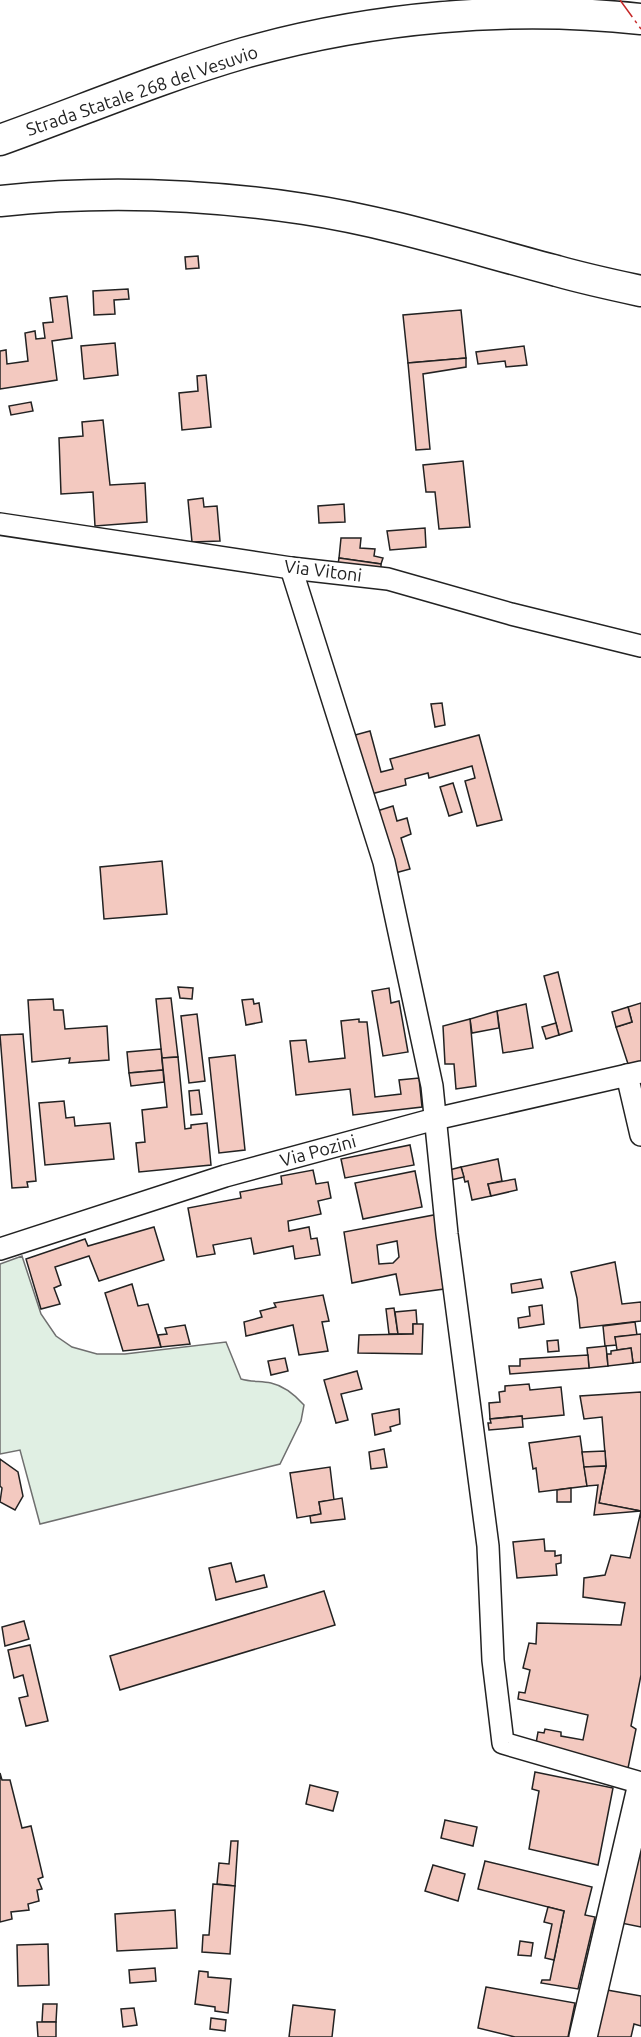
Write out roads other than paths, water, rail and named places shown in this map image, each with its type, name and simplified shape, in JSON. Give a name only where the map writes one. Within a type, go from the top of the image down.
[{"type":"highway","name":"Strada Statale 268 del Vesuvio","points":[[0,141],[244,53],[303,38],[366,26],[408,20],[489,14],[553,13],[641,19]]},
{"type":"highway","points":[[0,201],[47,196],[133,195],[220,199],[306,209],[390,226],[558,272],[641,291]]},
{"type":"main road","points":[[583,2037],[641,1785]]},
{"type":"street","name":"Via Vitoni","points":[[0,524],[291,568],[388,579],[511,614],[641,646]]},
{"type":"street","points":[[291,568],[384,862],[432,1086],[470,1418],[488,1546],[493,1660],[503,1743],[641,1785]]},
{"type":"street","points":[[634,1074],[641,1135]]},
{"type":"street","name":"Via Pozini","points":[[0,1249],[225,1176],[435,1119],[634,1074]]}]
